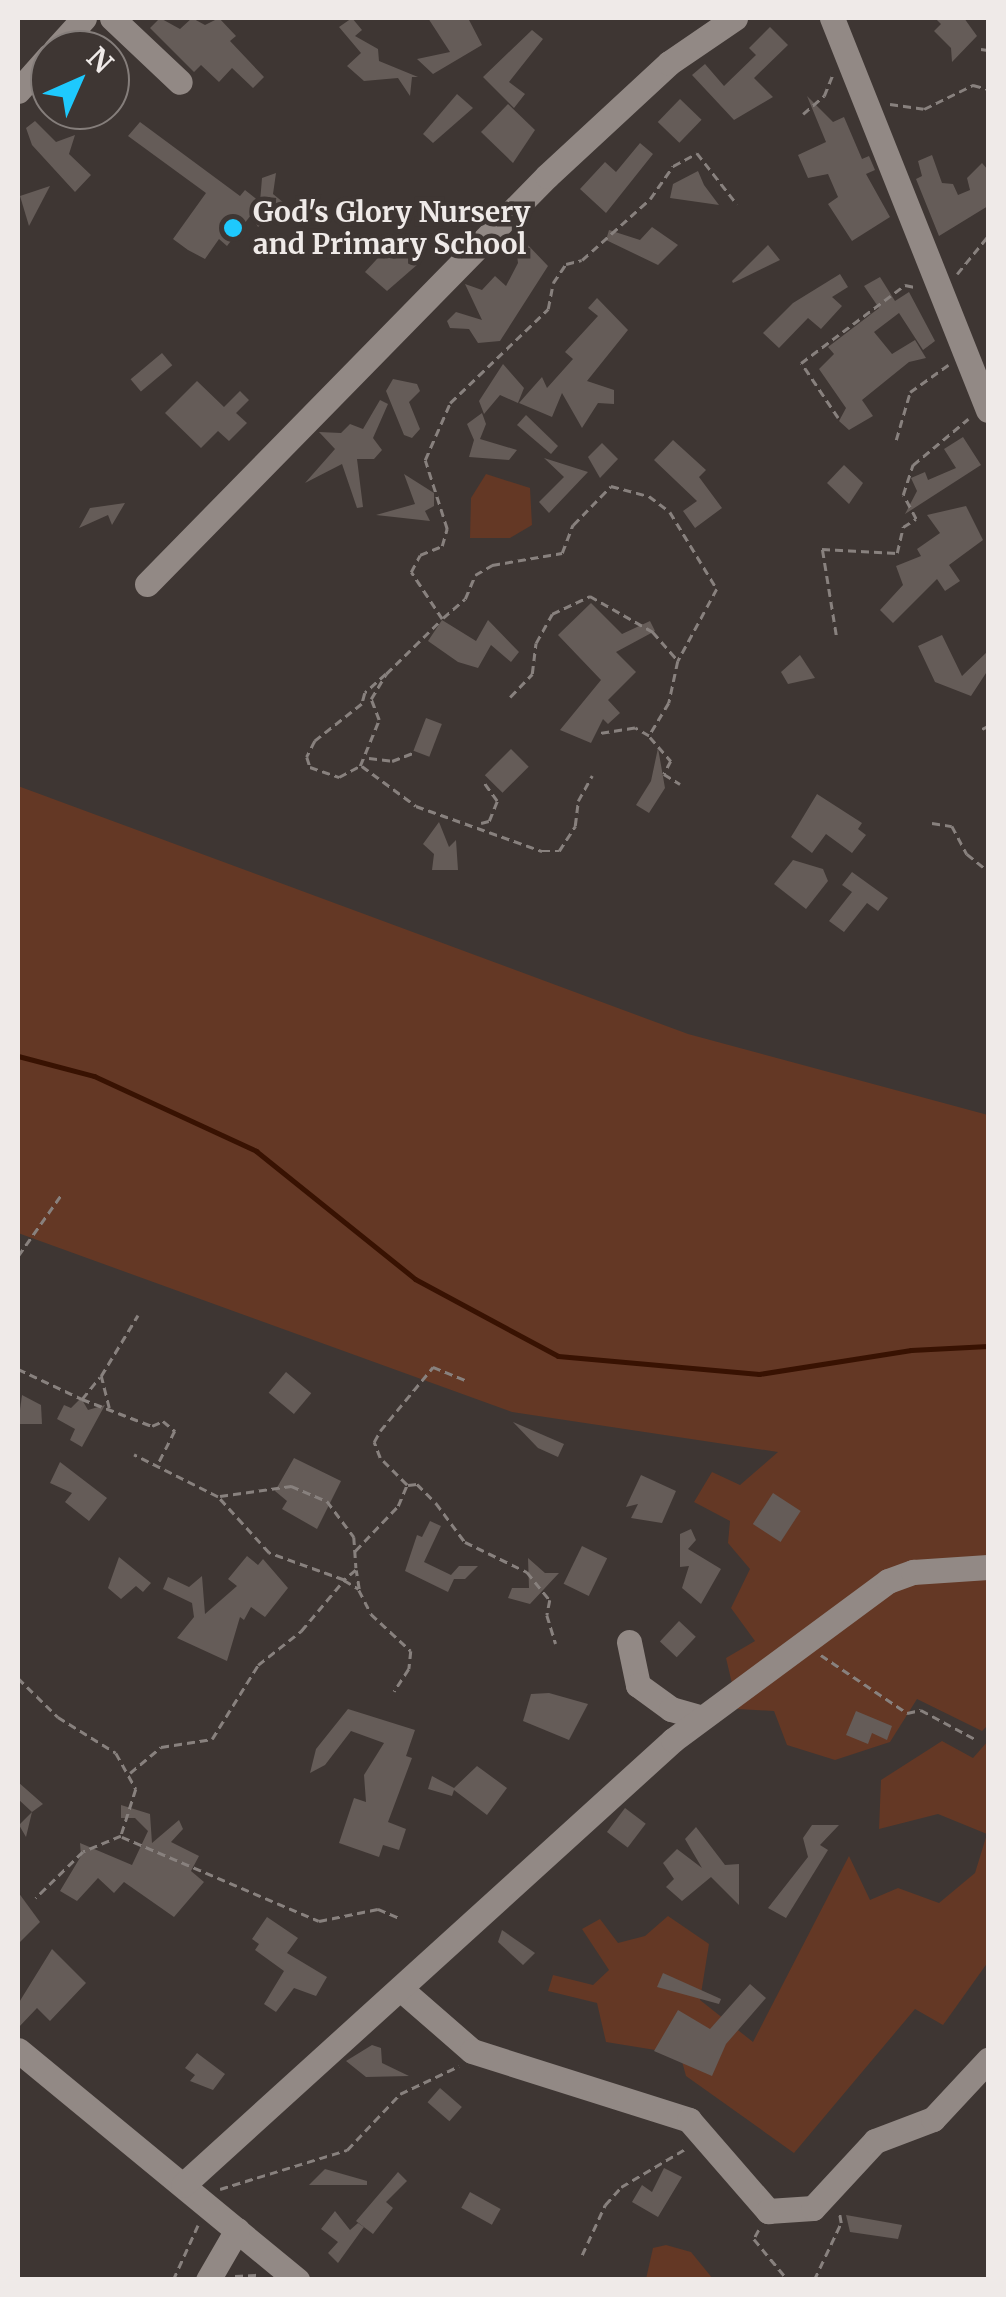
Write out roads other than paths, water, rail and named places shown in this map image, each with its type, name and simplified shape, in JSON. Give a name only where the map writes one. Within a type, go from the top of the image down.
[{"type":"street","points":[[112,18],[180,82]]},
{"type":"street","points":[[147,584],[547,176],[669,63],[735,18]]},
{"type":"street","points":[[832,18],[866,92],[964,351],[983,416]]},
{"type":"street","points":[[195,2195],[584,1814],[702,1718],[898,1576],[988,1567]]},
{"type":"street","points":[[629,1642],[638,1685],[671,1709],[702,1718]]},
{"type":"street","points":[[403,1991],[472,2051],[665,2109],[707,2134],[768,2211],[799,2212],[835,2191],[875,2141],[933,2119],[988,2060]]},
{"type":"street","points":[[18,2050],[293,2276]]},
{"type":"street","points":[[208,2278],[237,2230]]},
{"type":"waterway","points":[[18,1056],[94,1076],[256,1151],[415,1279],[558,1356],[759,1374],[911,1350],[988,1346]]},
{"type":"place","name":"God's Glory Nursery and Primary School","points":[[233,228]]}]
